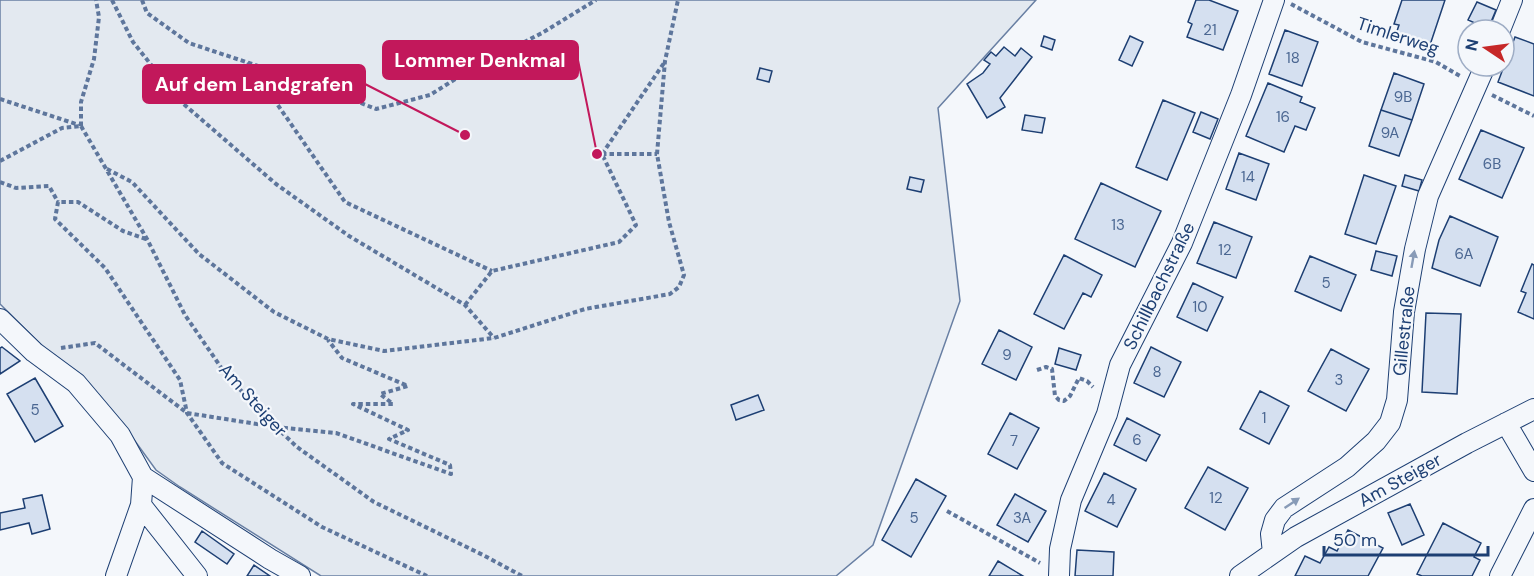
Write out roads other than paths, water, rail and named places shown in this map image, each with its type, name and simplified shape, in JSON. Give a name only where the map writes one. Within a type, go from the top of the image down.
[{"type":"street","name":"Schillbachstraße","points":[[1059,575],[1060,549],[1071,500],[1107,414],[1120,365],[1182,243],[1241,95],[1274,0]]},
{"type":"street","points":[[1505,18],[1512,0]]},
{"type":"street","name":"Gillestraße","points":[[1273,553],[1271,534],[1275,520],[1284,508],[1347,467],[1376,441],[1390,423],[1397,400],[1404,312],[1415,249],[1425,209],[1447,150],[1480,78]]},
{"type":"street","points":[[0,319],[34,352],[76,383],[120,435],[143,477],[300,576]]},
{"type":"street","name":"Am Steiger","points":[[1240,576],[1296,537],[1534,409]]},
{"type":"street","points":[[1506,423],[1534,471]]},
{"type":"street","points":[[116,576],[141,505],[143,477]]},
{"type":"street","points":[[141,505],[197,576]]},
{"type":"street","points":[[1500,576],[1534,508]]},
{"type":"place","name":"Auf dem Landgrafen","points":[[465,135]]},
{"type":"place","name":"Lommer Denkmal","points":[[597,154]]}]
